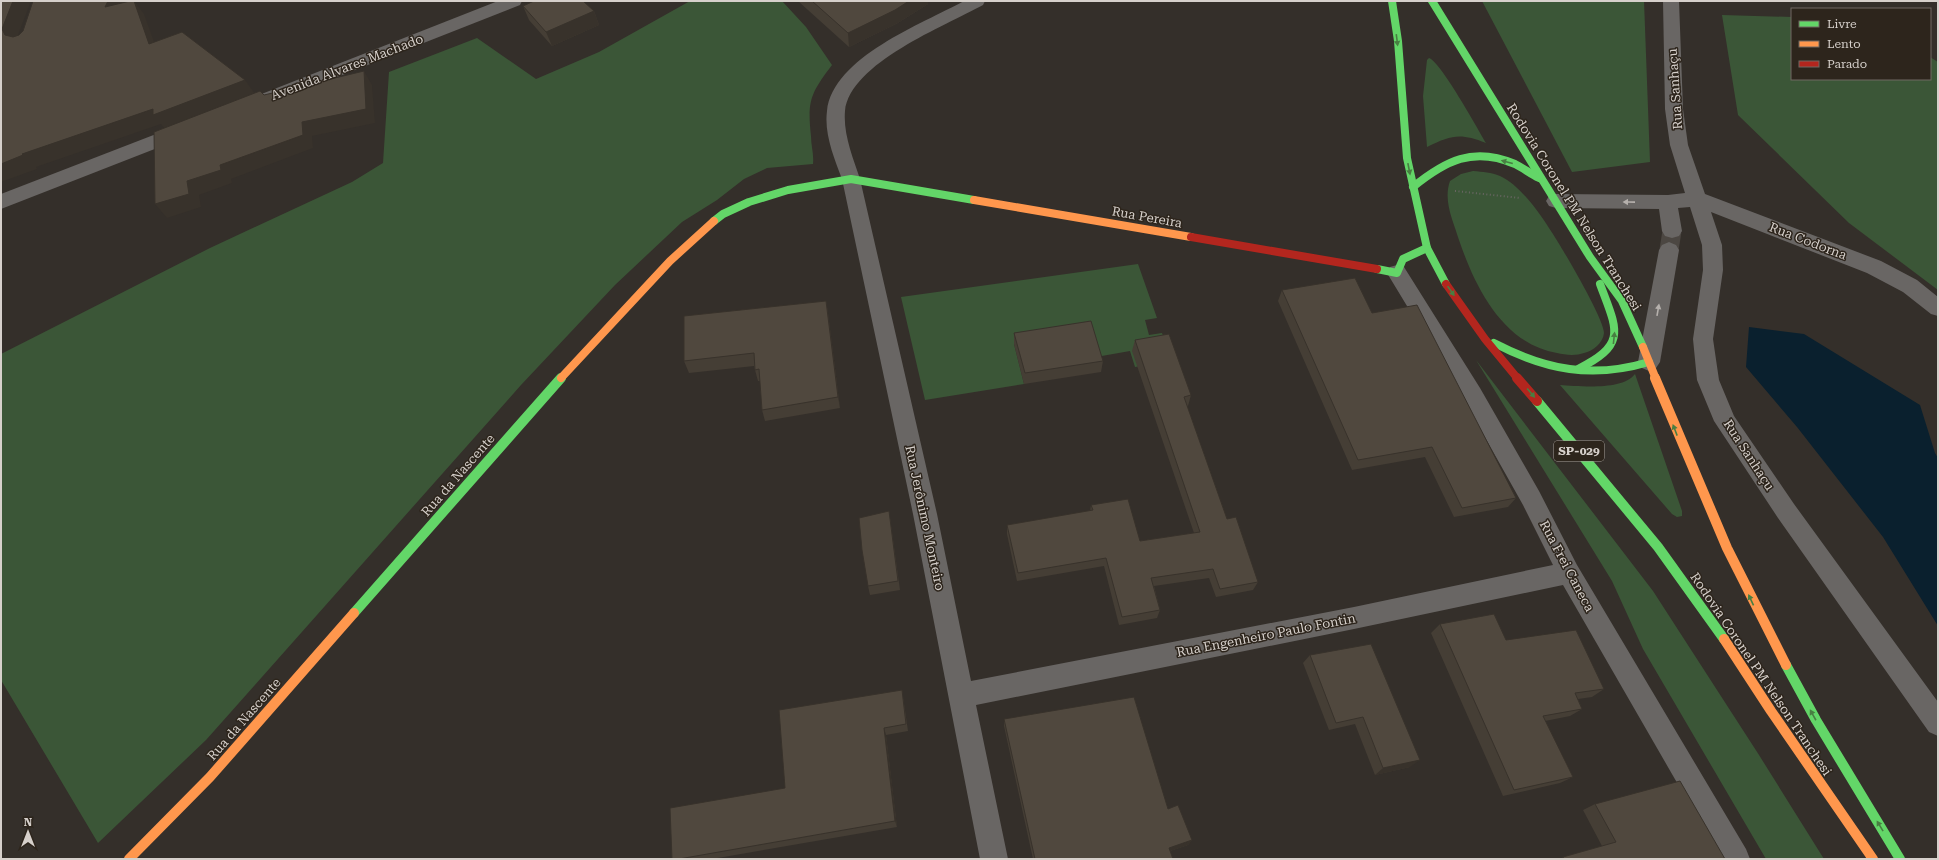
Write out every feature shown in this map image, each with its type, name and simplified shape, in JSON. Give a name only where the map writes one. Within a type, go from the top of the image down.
[{"type":"main road","name":"Rodovia Coronel PM Nelson Tranchesi","points":[[1392,1],[1398,41],[1407,158],[1427,248],[1446,284],[1485,339],[1615,495],[1705,610],[1776,718],[1873,859]]},
{"type":"main road","name":"Rodovia Coronel PM Nelson Tranchesi","points":[[1432,1],[1474,73],[1541,180],[1556,201],[1595,266],[1618,296],[1649,362],[1703,497],[1756,611],[1816,720],[1900,859]]},
{"type":"main road","points":[[1413,188],[1441,167],[1454,160],[1472,158],[1494,158],[1514,164],[1541,180]]},
{"type":"main road","name":"Rua Pereira","points":[[850,179],[1397,273]]},
{"type":"main road","name":"Rua da Nascente","points":[[129,859],[210,777],[547,393],[670,261],[703,229],[723,214],[749,202],[788,190],[850,179]]},
{"type":"main road","points":[[1397,273],[1403,259],[1427,248]]},
{"type":"main road","points":[[1577,370],[1605,357],[1613,346],[1616,334],[1595,266]]},
{"type":"main road","name":"SP-029","points":[[1485,339],[1523,358],[1559,368],[1577,370]]},
{"type":"main road","points":[[1577,370],[1596,372],[1622,370],[1635,368],[1649,362]]},
{"type":"street","name":"Avenida Alvares Machado","points":[[246,106],[514,1]]},
{"type":"street","name":"Rua Jerônimo Monteiro","points":[[977,1],[893,44],[870,60],[845,87],[836,109],[837,135],[850,179],[925,514],[994,859]]},
{"type":"street","name":"Rua Sanhaçu","points":[[1671,1],[1674,109],[1679,145],[1712,245],[1713,270],[1703,339],[1708,380],[1725,421],[1786,511],[1938,722]]},
{"type":"street","points":[[1,202],[194,127]]},
{"type":"street","name":"Rua Codorna","points":[[1556,201],[1668,202],[1698,199],[1874,266],[1910,286],[1938,308]]},
{"type":"street","points":[[1649,362],[1671,240],[1668,202]]},
{"type":"street","name":"Rua Frei Caneca","points":[[1397,273],[1472,394],[1531,498],[1569,572],[1736,859]]},
{"type":"street","name":"Rua Engenheiro Paulo Fontin","points":[[962,696],[1354,618],[1569,572]]},
{"type":"path","points":[[1413,188],[1509,198],[1556,201]]},
{"type":"green space","points":[[690,1],[782,1],[806,27],[832,65],[815,90],[810,105],[813,164],[767,168],[744,179],[717,200],[682,222],[615,285],[521,385],[206,740],[98,843],[1,680],[1,354],[210,248],[352,182],[383,163],[389,72],[477,38],[536,79],[599,52]]},
{"type":"green space","points":[[1482,1],[1644,1],[1650,162],[1572,172]]},
{"type":"green space","points":[[1722,15],[1791,17],[1791,80],[1931,80],[1931,58],[1938,62],[1938,290],[1849,223],[1738,115]]},
{"type":"green space","points":[[1429,58],[1434,62],[1450,83],[1486,143],[1469,138],[1456,137],[1443,140],[1427,147],[1423,96],[1427,60]]},
{"type":"green space","points":[[1473,171],[1487,172],[1500,176],[1508,181],[1524,195],[1545,222],[1561,246],[1598,314],[1604,333],[1600,343],[1594,348],[1578,355],[1570,355],[1557,353],[1538,347],[1521,338],[1506,326],[1494,311],[1473,276],[1459,240],[1448,203],[1448,188],[1450,181],[1461,174]]},
{"type":"green space","points":[[1138,264],[1157,318],[1145,320],[1149,335],[1162,333],[1172,361],[1135,367],[1130,351],[1096,357],[1014,344],[1024,384],[925,400],[901,297]]},
{"type":"green space","points":[[1476,360],[1653,591],[1824,859],[1766,859],[1643,649],[1612,581]]},
{"type":"green space","points":[[1635,374],[1682,511],[1682,516],[1677,517],[1672,514],[1560,385],[1611,385],[1629,379]]},
{"type":"water","points":[[1749,327],[1804,334],[1920,405],[1935,453],[1938,458],[1938,626],[1883,537],[1797,427],[1746,367]]},
{"type":"building","points":[[1,1],[13,1],[2,29],[5,35],[13,37],[19,35],[23,31],[33,1],[108,1],[105,7],[134,1],[149,44],[182,32],[245,80],[153,115],[153,109],[22,154],[23,155],[1,164]]},
{"type":"building","points":[[534,1],[583,1],[594,11],[546,32],[523,6]]},
{"type":"building","points":[[812,1],[909,1],[895,10],[848,33]]},
{"type":"building","points":[[364,71],[366,109],[302,122],[303,135],[220,165],[221,170],[187,181],[189,194],[155,204],[154,132],[260,91],[264,95]]},
{"type":"building","points":[[1355,278],[1372,313],[1417,305],[1516,498],[1462,508],[1432,447],[1358,460],[1282,290]]},
{"type":"building","points":[[826,301],[838,397],[762,410],[759,369],[755,370],[754,353],[684,361],[684,316]]},
{"type":"building","points":[[1091,321],[1103,361],[1025,373],[1014,333]]},
{"type":"building","points":[[1169,334],[1191,395],[1184,397],[1227,519],[1236,517],[1258,582],[1220,589],[1213,569],[1151,578],[1160,610],[1122,617],[1106,558],[1018,573],[1007,525],[1093,510],[1091,505],[1128,499],[1140,541],[1200,532],[1135,340]]},
{"type":"building","points":[[889,511],[898,581],[868,586],[862,550],[859,518]]},
{"type":"building","points":[[1494,614],[1506,640],[1576,630],[1604,689],[1575,693],[1582,709],[1543,716],[1573,777],[1514,790],[1440,624]]},
{"type":"building","points":[[1371,644],[1420,760],[1383,768],[1363,717],[1336,723],[1310,655]]},
{"type":"building","points":[[902,690],[906,724],[884,728],[895,821],[672,859],[670,808],[785,788],[779,710]]},
{"type":"building","points":[[1134,697],[1168,809],[1178,805],[1192,840],[1169,848],[1173,859],[1035,859],[1004,719]]},
{"type":"building","points":[[1680,781],[1725,859],[1564,859],[1563,857],[1616,842],[1595,804]]},
{"type":"tunnel","points":[[1669,250],[1672,231]]},
{"type":"traffic: fast","points":[[1392,1],[1398,41],[1407,158],[1427,248],[1446,284]]},
{"type":"traffic: fast","points":[[1432,1],[1590,257],[1618,295],[1632,320],[1643,347]]},
{"type":"traffic: fast","points":[[1413,187],[1443,164],[1456,159],[1473,157],[1507,161],[1539,178]]},
{"type":"traffic: fast","points":[[714,221],[723,214],[749,202],[788,190],[851,179],[974,200]]},
{"type":"traffic: fast","points":[[1377,269],[1397,273],[1403,259],[1427,248]]},
{"type":"traffic: fast","points":[[1578,369],[1595,361],[1606,352],[1612,344],[1615,335],[1611,313],[1600,284]]},
{"type":"traffic: fast","points":[[1494,343],[1531,360],[1570,370],[1609,371],[1629,368],[1649,362]]},
{"type":"traffic: fast","points":[[354,613],[561,378]]},
{"type":"traffic: fast","points":[[1537,401],[1658,547],[1681,577],[1724,639]]},
{"type":"traffic: fast","points":[[1786,665],[1816,720],[1900,859]]},
{"type":"traffic: slow","points":[[974,200],[1191,237]]},
{"type":"traffic: slow","points":[[561,378],[670,261],[714,221]]},
{"type":"traffic: slow","points":[[1643,347],[1727,548],[1786,665]]},
{"type":"traffic: slow","points":[[129,859],[210,777],[354,613]]},
{"type":"traffic: slow","points":[[1724,639],[1771,711],[1873,859]]},
{"type":"traffic: jam","points":[[1191,237],[1377,269]]},
{"type":"traffic: jam","points":[[1446,284],[1485,339],[1537,401]]}]
